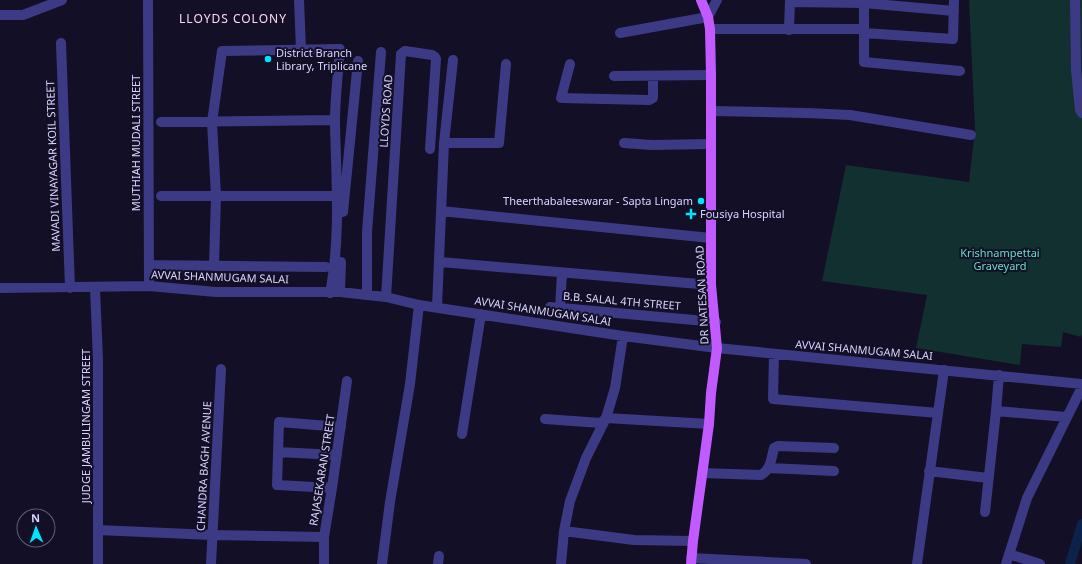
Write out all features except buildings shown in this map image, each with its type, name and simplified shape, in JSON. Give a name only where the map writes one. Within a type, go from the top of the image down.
[{"type":"main road","name":"DR NATESAN ROAD","points":[[691,561],[709,424],[711,393],[717,348],[716,322],[711,285],[710,29],[708,17],[701,0]]},
{"type":"street","points":[[0,15],[23,15],[62,0]]},
{"type":"street","name":"MUTHIAH MUDALI STREET","points":[[148,0],[149,286]]},
{"type":"street","points":[[299,0],[301,50]]},
{"type":"street","points":[[620,33],[708,17],[717,0]]},
{"type":"street","points":[[710,29],[864,31],[953,40],[954,0]]},
{"type":"street","points":[[1075,0],[1076,70],[1080,110],[1082,112]]},
{"type":"street","points":[[789,30],[790,1],[864,1],[954,10]]},
{"type":"street","points":[[864,1],[864,62],[960,71]]},
{"type":"street","name":"MAVADI VINAYAGAR KOIL STREET","points":[[61,44],[70,288]]},
{"type":"street","points":[[214,266],[215,196],[212,122],[222,51],[340,49],[335,120],[337,196],[335,293]]},
{"type":"street","name":"LLOYDS ROAD","points":[[386,297],[401,54],[405,51],[432,55],[436,59],[430,149]]},
{"type":"street","points":[[367,295],[367,232],[381,52]]},
{"type":"street","points":[[437,307],[444,143],[453,60]]},
{"type":"street","points":[[335,293],[358,61]]},
{"type":"street","points":[[444,143],[499,143],[506,64]]},
{"type":"street","points":[[570,64],[561,98],[650,100],[653,98],[653,76]]},
{"type":"street","points":[[614,76],[711,75]]},
{"type":"street","points":[[711,111],[807,113],[850,116],[971,135]]},
{"type":"street","points":[[161,122],[335,120]]},
{"type":"street","points":[[624,143],[652,145],[710,144]]},
{"type":"street","points":[[160,196],[337,196]]},
{"type":"street","points":[[441,211],[710,238]]},
{"type":"street","points":[[440,262],[711,285]]},
{"type":"street","points":[[148,265],[326,267]]},
{"type":"street","name":"B.B. SALAL 4TH STREET","points":[[562,273],[555,307],[716,322]]},
{"type":"street","name":"AVVAI SHANMUGAM SALAI","points":[[0,288],[95,288],[149,286],[216,292],[335,293],[367,295],[386,297],[419,305],[623,336],[717,348],[999,375],[1082,385]]},
{"type":"street","name":"JUDGE JAMBULINGAM STREET","points":[[95,288],[98,360],[98,564]]},
{"type":"street","points":[[382,564],[390,502],[410,384],[419,305]]},
{"type":"street","points":[[462,434],[480,314]]},
{"type":"street","points":[[561,564],[564,531],[570,501],[586,458],[606,418],[614,388],[623,336]]},
{"type":"street","points":[[774,354],[773,399],[938,413]]},
{"type":"street","name":"CHANDRA BAGH AVENUE","points":[[211,564],[221,369]]},
{"type":"street","points":[[917,564],[944,370]]},
{"type":"street","points":[[985,512],[999,375]]},
{"type":"street","name":"RAJASEKARAN STREET","points":[[324,564],[324,537],[347,380]]},
{"type":"street","points":[[1006,564],[1027,498],[1082,385]]},
{"type":"street","points":[[996,411],[1067,418]]},
{"type":"street","points":[[545,419],[600,423],[606,418],[709,424]]},
{"type":"street","points":[[332,488],[277,485],[279,422],[341,427]]},
{"type":"street","points":[[702,473],[761,475],[769,468],[774,448],[778,446],[834,448]]},
{"type":"street","points":[[278,452],[337,455]]},
{"type":"street","points":[[769,468],[834,471]]},
{"type":"street","points":[[929,471],[988,478]]},
{"type":"street","points":[[98,530],[212,535],[324,537]]},
{"type":"street","points":[[564,531],[634,540],[693,541]]},
{"type":"street","points":[[1009,554],[1040,564]]},
{"type":"street","points":[[691,561],[806,564]]},
{"type":"green space","name":"Krishnampettai Graveyard","points":[[969,0],[1082,0],[1082,334],[1081,337],[1063,332],[1061,347],[1022,344],[1020,365],[916,348],[927,295],[822,281],[846,165],[969,182],[975,129]]},
{"type":"waterway","points":[[1070,564],[1082,524]]},
{"type":"place","name":"District Branch Library, Triplicane","points":[[268,59]]},
{"type":"place","name":"Theerthabaleeswarar - Sapta Lingam","points":[[701,201]]},
{"type":"place","name":"Fousiya Hospital","points":[[691,214]]},
{"type":"district","name":"LLOYDS COLONY","points":[[233,19]]}]
